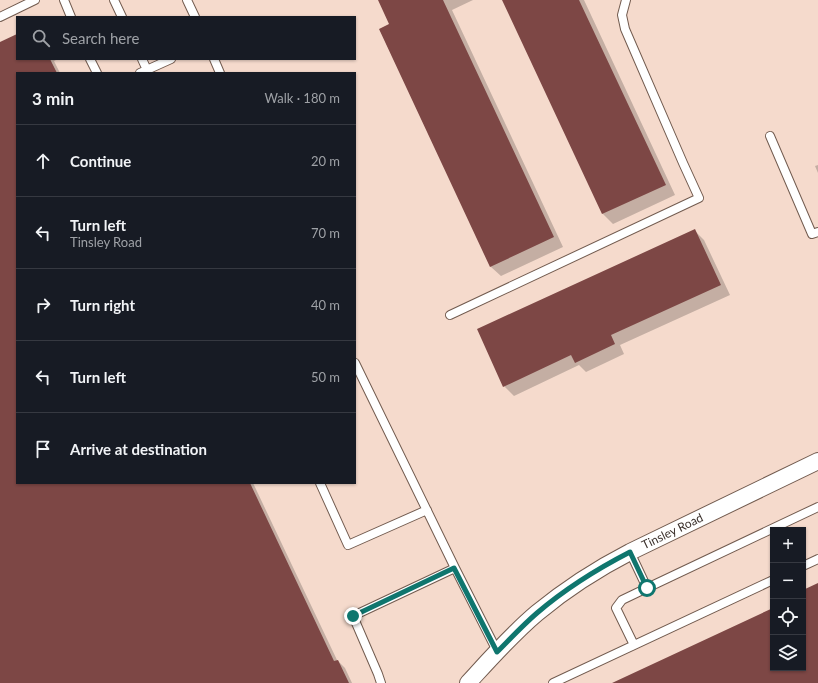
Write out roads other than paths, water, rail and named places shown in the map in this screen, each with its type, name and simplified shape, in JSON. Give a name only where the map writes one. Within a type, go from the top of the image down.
[{"type":"street","name":"Tinsley Road","points":[[468,683],[537,613],[571,587],[604,566],[818,461]]},
{"type":"lane","points":[[0,17],[36,0]]},
{"type":"lane","points":[[64,0],[71,16]]},
{"type":"lane","points":[[114,0],[122,16]]},
{"type":"lane","points":[[187,0],[195,16]]},
{"type":"lane","points":[[450,315],[699,198],[625,29],[622,15],[626,0]]},
{"type":"lane","points":[[90,60],[96,72]]},
{"type":"lane","points":[[142,60],[144,72],[169,60]]},
{"type":"lane","points":[[214,60],[220,72]]},
{"type":"lane","points":[[770,136],[812,234],[818,232]]},
{"type":"lane","points":[[356,365],[454,568],[497,652]]},
{"type":"lane","points":[[320,484],[348,545],[427,510]]},
{"type":"lane","points":[[634,645],[616,608],[622,600],[818,507]]},
{"type":"lane","points":[[630,552],[647,588]]},
{"type":"lane","points":[[806,565],[818,559]]},
{"type":"lane","points":[[381,683],[353,616],[454,568]]},
{"type":"lane","points":[[553,683],[770,581]]}]
